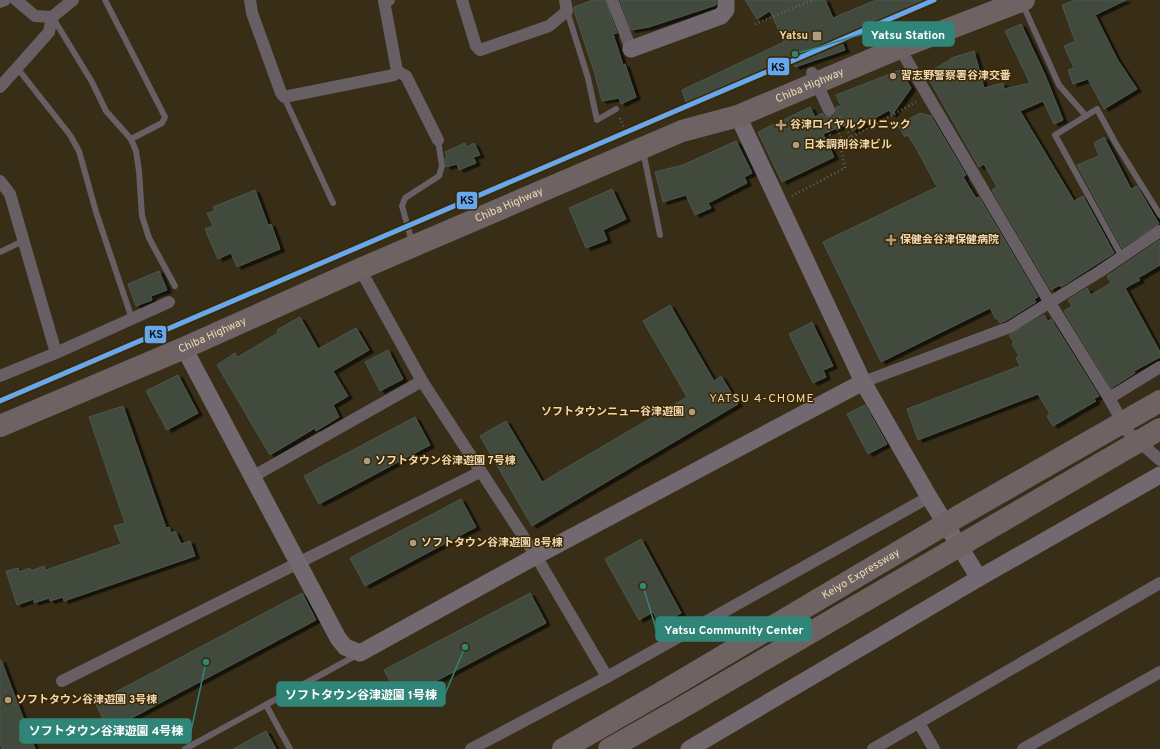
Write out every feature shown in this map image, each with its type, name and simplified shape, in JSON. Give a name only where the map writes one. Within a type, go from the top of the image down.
[{"type":"highway","name":"Chiba Highway","points":[[0,426],[184,348],[635,144],[738,116],[899,48],[1023,1]]},
{"type":"highway","name":"Keiyo Expressway","points":[[562,749],[664,691],[959,516],[1160,401]]},
{"type":"highway","points":[[610,749],[1160,429]]},
{"type":"street","points":[[0,2],[5,0]]},
{"type":"street","points":[[16,0],[35,16],[52,17]]},
{"type":"street","points":[[0,87],[18,69],[49,32],[52,17],[73,0]]},
{"type":"street","points":[[250,0],[252,14],[281,93],[284,97],[394,75],[397,71]]},
{"type":"street","points":[[389,0],[384,1],[397,71]]},
{"type":"street","points":[[462,0],[476,46],[480,50],[548,26],[566,5]]},
{"type":"street","points":[[612,0],[631,49],[721,16],[726,10],[726,0]]},
{"type":"street","points":[[906,59],[1128,432],[1160,460]]},
{"type":"street","points":[[397,71],[406,76],[438,140]]},
{"type":"street","points":[[812,73],[829,110]]},
{"type":"street","points":[[738,116],[863,382],[979,578]]},
{"type":"street","points":[[0,181],[10,194],[56,354]]},
{"type":"street","points":[[184,348],[338,638],[345,647],[360,654],[536,556],[863,382],[1010,327],[1122,257],[1160,231]]},
{"type":"street","points":[[360,269],[422,381],[536,556],[606,677]]},
{"type":"street","points":[[0,376],[56,354],[169,302]]},
{"type":"street","points":[[1109,398],[1160,367]]},
{"type":"street","points":[[252,477],[422,381]]},
{"type":"street","points":[[62,681],[480,472]]},
{"type":"street","points":[[689,749],[979,578],[1160,475]]},
{"type":"street","points":[[471,749],[606,677],[930,497]]},
{"type":"street","points":[[873,749],[1160,583]]},
{"type":"street","points":[[1023,749],[1160,672]]},
{"type":"street","points":[[919,723],[934,749]]},
{"type":"lane","points":[[105,0],[165,117],[162,123],[132,139]]},
{"type":"lane","points":[[1023,1],[1059,85],[1086,116]]},
{"type":"lane","points":[[566,5],[588,78],[597,120],[616,109]]},
{"type":"lane","points":[[52,17],[92,82],[106,111],[132,139],[136,151],[139,171],[142,216],[149,238],[175,286]]},
{"type":"lane","points":[[18,69],[70,135],[79,151],[96,212],[132,319]]},
{"type":"lane","points":[[284,97],[333,203]]},
{"type":"lane","points":[[1122,257],[1055,135],[1097,109],[1116,144],[1160,215]]},
{"type":"lane","points":[[414,245],[402,206],[405,198],[439,176],[442,166],[438,140]]},
{"type":"lane","points":[[635,144],[660,235]]},
{"type":"lane","points":[[0,252],[23,241]]},
{"type":"lane","points":[[185,749],[360,654]]},
{"type":"lane","points":[[266,705],[290,749]]},
{"type":"path","points":[[755,24],[814,0]]},
{"type":"path","points":[[828,131],[835,146],[927,96]]},
{"type":"path","points":[[616,109],[635,144]]},
{"type":"path","points":[[788,198],[846,168],[842,143],[829,110]]},
{"type":"path","points":[[844,125],[851,138]]},
{"type":"building","points":[[593,0],[605,0],[617,33],[613,34],[623,65],[625,64],[636,97],[621,104],[619,98],[602,101],[594,71],[574,11],[574,7]]},
{"type":"building","points":[[620,0],[716,0],[716,5],[649,27],[631,30]]},
{"type":"building","points":[[745,0],[825,0],[833,18],[876,0],[924,0],[840,37],[845,50],[795,67],[791,58],[686,102],[682,90],[784,42],[770,11],[757,19]]},
{"type":"building","points":[[1075,0],[1126,0],[1095,15],[1117,59],[1137,89],[1104,109],[1088,79],[1073,84],[1068,70],[1074,68],[1064,46],[1075,41],[1062,5]]},
{"type":"building","points":[[1021,24],[1045,75],[1063,120],[1054,124],[1043,101],[1020,111],[1074,201],[1083,196],[1114,253],[1061,287],[1060,285],[1051,290],[992,190],[997,187],[984,164],[979,167],[926,74],[951,58],[974,51],[984,88],[1003,83],[1004,89],[1030,83],[1005,31]]},
{"type":"building","points":[[900,70],[911,88],[892,115],[889,110],[852,131],[849,123],[823,134],[834,157],[782,182],[758,132],[810,107],[815,117],[822,113],[825,116],[832,117],[835,114],[836,107],[841,106],[836,95]]},
{"type":"building","points":[[920,113],[931,116],[966,175],[963,177],[976,198],[979,197],[1038,297],[1034,299],[1036,302],[1000,323],[990,308],[881,362],[823,242],[937,187],[915,146],[907,135],[905,137],[898,125]]},
{"type":"building","points":[[1104,137],[1131,189],[1137,186],[1159,224],[1122,248],[1077,165],[1099,156],[1094,143]]},
{"type":"building","points":[[736,141],[752,173],[744,177],[747,183],[708,203],[711,208],[695,215],[686,195],[663,202],[655,172],[683,165]]},
{"type":"building","points":[[465,143],[467,147],[474,143],[480,155],[473,157],[476,163],[459,170],[457,164],[446,167],[445,158],[447,157],[445,152]]},
{"type":"building","points":[[612,189],[626,219],[603,230],[607,240],[586,248],[569,208]]},
{"type":"building","points":[[255,190],[268,225],[271,224],[280,249],[237,267],[231,253],[218,259],[205,229],[213,226],[207,213],[215,211],[213,207]]},
{"type":"building","points":[[1160,240],[1160,265],[1138,278],[1140,280],[1125,288],[1160,352],[1160,357],[1134,371],[1135,373],[1111,388],[1064,311],[1072,306],[1068,300],[1087,288],[1091,295],[1111,283],[1107,276]]},
{"type":"building","points":[[159,271],[167,290],[151,296],[152,300],[136,306],[128,284]]},
{"type":"building","name":"ソフトタウンニュー谷津遊園","points":[[670,305],[714,381],[721,376],[738,404],[532,526],[480,436],[506,421],[542,482],[687,397],[643,321]]},
{"type":"building","points":[[1044,315],[1048,321],[1051,319],[1099,396],[1094,399],[1096,401],[1053,426],[1047,416],[1050,414],[1038,394],[918,440],[907,409],[1020,366],[1016,358],[1019,356],[1009,335]]},
{"type":"building","points":[[300,317],[318,349],[356,328],[369,350],[333,371],[348,396],[333,405],[339,417],[316,431],[315,428],[270,455],[217,365],[235,353],[238,357],[278,333],[277,330]]},
{"type":"building","points":[[812,322],[833,366],[823,370],[826,377],[813,383],[789,334]]},
{"type":"building","points":[[388,350],[403,379],[380,391],[365,362]]},
{"type":"building","points":[[178,375],[198,413],[167,430],[146,391]]},
{"type":"building","points":[[865,405],[887,444],[868,454],[847,414]]},
{"type":"building","points":[[123,406],[166,528],[169,527],[171,533],[175,531],[181,544],[190,541],[195,556],[64,601],[63,597],[50,601],[49,598],[34,603],[34,599],[17,605],[6,571],[18,568],[19,572],[30,568],[31,571],[44,566],[46,570],[121,544],[114,526],[125,523],[89,417]]},
{"type":"building","name":"ソフトタウン谷津遊園 7号棟","points":[[415,417],[430,445],[319,504],[304,476]]},
{"type":"building","name":"ソフトタウン谷津遊園 8号棟","points":[[461,499],[476,527],[365,586],[350,558]]},
{"type":"building","points":[[641,539],[681,613],[660,624],[653,612],[639,620],[605,559]]},
{"type":"building","points":[[302,593],[316,620],[109,730],[95,703]]},
{"type":"building","points":[[530,593],[546,623],[400,700],[384,670]]},
{"type":"building","name":"ソフトタウン谷津遊園 3号棟","points":[[0,660],[35,749],[2,749],[0,743]]},
{"type":"building","points":[[266,731],[276,749],[233,749]]},
{"type":"transit line","name":"KS","points":[[0,401],[934,0]]},
{"type":"place","name":"Yatsu","points":[[817,36]]},
{"type":"place","name":"Yatsu Station","points":[[795,54]]},
{"type":"place","name":"習志野警察署谷津交番","points":[[893,76]]},
{"type":"place","name":"谷津ロイヤルクリニック","points":[[781,125]]},
{"type":"place","name":"日本調剤谷津ビル","points":[[796,145]]},
{"type":"place","name":"保健会谷津保健病院","points":[[891,240]]},
{"type":"place","name":"ソフトタウンニュー谷津遊園","points":[[692,412]]},
{"type":"place","name":"ソフトタウン谷津遊園 7号棟","points":[[367,461]]},
{"type":"place","name":"ソフトタウン谷津遊園 8号棟","points":[[413,543]]},
{"type":"place","name":"Yatsu Community Center","points":[[643,586]]},
{"type":"place","name":"ソフトタウン谷津遊園 1号棟","points":[[465,647]]},
{"type":"place","name":"ソフトタウン谷津遊園 4号棟","points":[[206,662]]},
{"type":"place","name":"ソフトタウン谷津遊園 3号棟","points":[[8,700]]},
{"type":"district","name":"YATSU 4-CHOME","points":[[762,399]]}]
